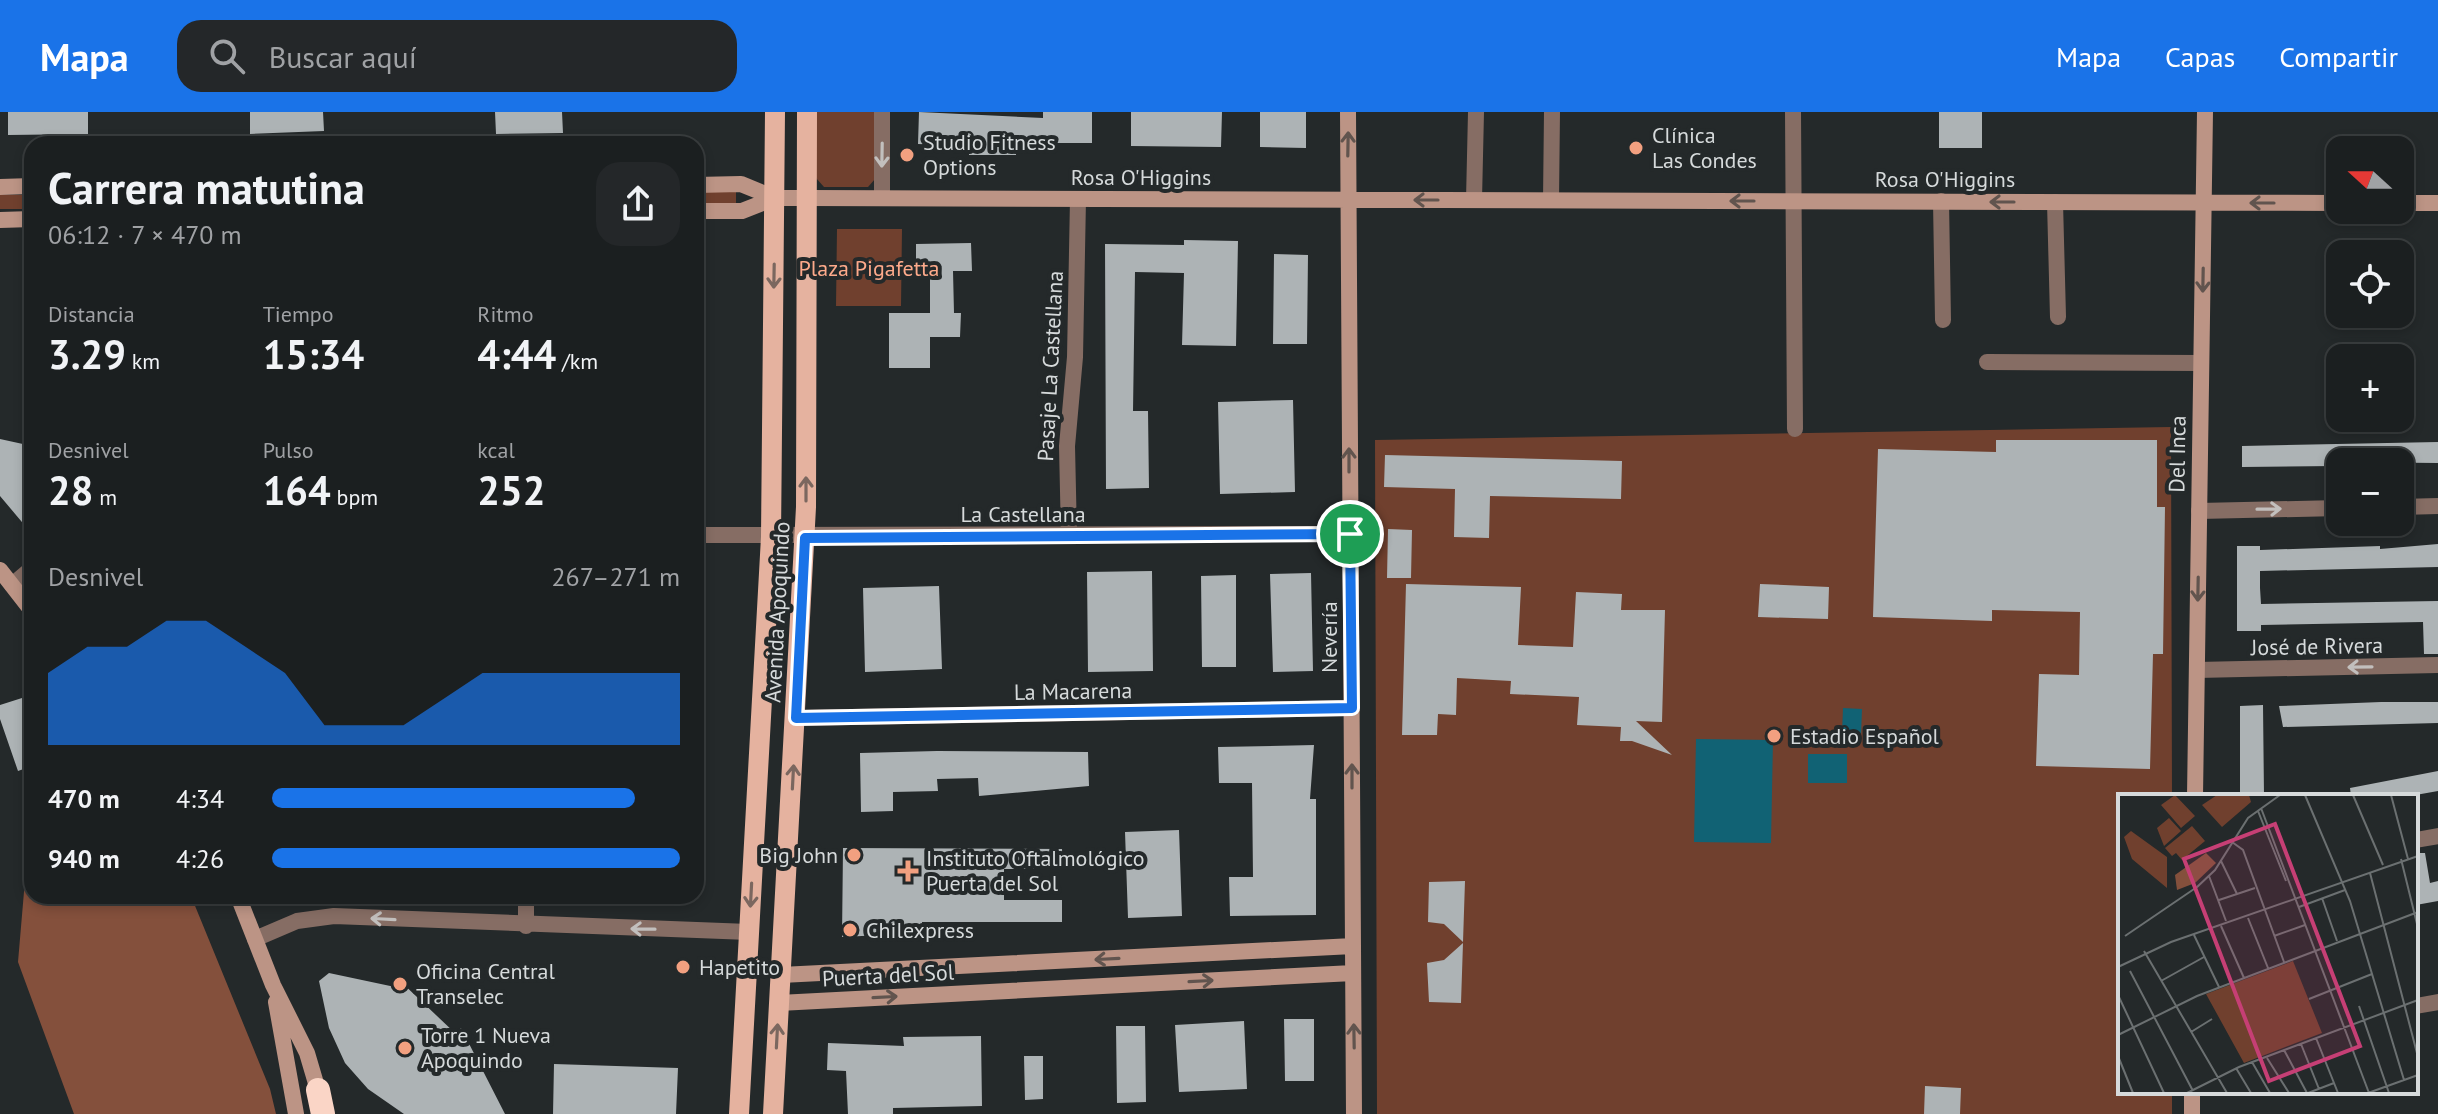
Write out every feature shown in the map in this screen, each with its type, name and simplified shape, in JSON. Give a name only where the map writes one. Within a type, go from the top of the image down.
[{"type":"highway","points":[[318,1090],[324,1114]]},
{"type":"main road","name":"Avenida Apoquindo","points":[[739,1114],[771,537],[775,112]]},
{"type":"main road","name":"Avenida Apoquindo","points":[[773,1114],[805,538],[807,112]]},
{"type":"street","points":[[882,112],[882,198]]},
{"type":"street","name":"Nevería","points":[[1348,112],[1354,1114]]},
{"type":"street","points":[[1474,200],[1476,112]]},
{"type":"street","points":[[1551,200],[1552,112]]},
{"type":"street","points":[[1793,112],[1795,429]]},
{"type":"street","name":"Del Inca","points":[[2195,794],[2205,112]]},
{"type":"street","points":[[704,185],[741,184],[775,198]]},
{"type":"street","points":[[0,187],[24,186]]},
{"type":"street","points":[[704,211],[742,211],[775,198]]},
{"type":"street","name":"Rosa O'Higgins","points":[[775,198],[2326,203]]},
{"type":"street","name":"Pasaje La Castellana","points":[[1069,536],[1067,446],[1075,357],[1078,199]]},
{"type":"street","points":[[1941,201],[1943,320]]},
{"type":"street","points":[[2055,202],[2058,317]]},
{"type":"street","points":[[2414,203],[2438,203]]},
{"type":"street","points":[[0,220],[24,219]]},
{"type":"street","points":[[1987,362],[2201,363]]},
{"type":"street","points":[[2414,507],[2438,506]]},
{"type":"street","points":[[2199,511],[2326,508]]},
{"type":"street","name":"La Castellana","points":[[704,535],[805,538],[1350,534]]},
{"type":"street","points":[[0,570],[24,601]]},
{"type":"street","points":[[12,585],[24,575]]},
{"type":"street","name":"José de Rivera","points":[[2197,670],[2438,665]]},
{"type":"street","name":"La Macarena","points":[[796,718],[1352,708]]},
{"type":"street","points":[[2418,840],[2438,836]]},
{"type":"street","points":[[241,904],[273,985],[307,1053],[318,1090]]},
{"type":"street","points":[[526,904],[526,926]]},
{"type":"street","points":[[255,939],[297,921],[334,916],[526,926],[749,932]]},
{"type":"street","name":"Puerta del Sol","points":[[781,975],[1353,946]]},
{"type":"street","points":[[1167,956],[1167,983]]},
{"type":"street","points":[[999,964],[1000,991]]},
{"type":"street","name":"Puerta del Sol","points":[[779,1003],[1353,973]]},
{"type":"street","points":[[273,985],[296,1114]]},
{"type":"street","points":[[2418,1006],[2438,1002]]},
{"type":"green space","points":[[816,112],[874,112],[875,179],[868,187],[824,187],[816,178]]},
{"type":"green space","points":[[704,189],[736,189],[736,203],[704,203]]},
{"type":"green space","points":[[0,195],[24,195],[24,209],[0,209]]},
{"type":"green space","name":"Plaza Pigafetta","points":[[837,229],[902,229],[901,306],[836,306]]},
{"type":"green space","name":"Estadio Español","points":[[2171,427],[2172,794],[2118,794],[2118,1094],[2172,1094],[2172,1114],[1377,1114],[1375,440]]},
{"type":"shaded area","points":[[24,892],[24,904],[194,904],[270,1089],[276,1114],[74,1114],[18,962]]},
{"type":"water","points":[[1843,708],[1862,709],[1861,735],[1842,734]]},
{"type":"water","name":"Estadio Español","points":[[1696,739],[1773,740],[1771,843],[1694,842]]},
{"type":"water","points":[[1808,754],[1847,754],[1847,783],[1808,783]]},
{"type":"building","points":[[8,112],[88,112],[88,134],[8,135]]},
{"type":"building","points":[[250,112],[323,112],[324,131],[250,134]]},
{"type":"building","points":[[495,112],[562,112],[563,133],[496,134]]},
{"type":"building","points":[[919,112],[1043,118],[1043,112],[1092,112],[1092,143],[1016,143],[1016,155],[969,155],[969,146],[918,144]]},
{"type":"building","points":[[1131,112],[1222,112],[1221,147],[1131,146]]},
{"type":"building","points":[[1260,112],[1306,112],[1306,148],[1260,147]]},
{"type":"building","points":[[1939,112],[1982,112],[1982,148],[1939,148]]},
{"type":"building","points":[[1184,240],[1238,241],[1236,346],[1182,345],[1184,273],[1135,272],[1133,411],[1148,411],[1149,488],[1106,489],[1105,244],[1184,245]]},
{"type":"building","points":[[971,243],[972,271],[953,271],[954,313],[961,313],[960,337],[930,337],[930,368],[889,368],[889,313],[930,313],[930,270],[916,270],[916,244]]},
{"type":"building","points":[[1274,254],[1308,255],[1307,344],[1273,344]]},
{"type":"building","points":[[1293,400],[1295,492],[1220,494],[1218,402]]},
{"type":"building","points":[[0,439],[24,444],[24,524],[0,496]]},
{"type":"building","points":[[1996,440],[2157,440],[2157,507],[2165,507],[2163,654],[2153,654],[2150,769],[2036,766],[2039,674],[2079,675],[2080,612],[1992,610],[1992,621],[1873,617],[1878,449],[1996,452]]},
{"type":"building","points":[[2438,442],[2438,463],[2414,463],[2414,448],[2326,448],[2326,466],[2242,467],[2242,446]]},
{"type":"building","points":[[1385,455],[1622,461],[1621,499],[1490,496],[1489,538],[1454,537],[1455,489],[1384,487]]},
{"type":"building","points":[[1388,529],[1412,530],[1411,578],[1387,578]]},
{"type":"building","points":[[2438,544],[2438,567],[2260,571],[2260,588],[2261,604],[2438,601],[2438,654],[2424,654],[2423,622],[2261,625],[2261,631],[2237,631],[2237,546],[2260,546],[2260,550],[2380,546],[2380,549]]},
{"type":"building","points":[[1152,571],[1153,671],[1088,672],[1087,572]]},
{"type":"building","points":[[1311,573],[1313,671],[1273,672],[1270,574]]},
{"type":"building","points":[[1236,575],[1236,667],[1202,667],[1201,576]]},
{"type":"building","points":[[1406,584],[1521,587],[1518,645],[1573,647],[1576,592],[1622,594],[1621,610],[1665,610],[1662,722],[1636,721],[1672,755],[1632,741],[1620,741],[1621,727],[1577,725],[1579,697],[1510,694],[1511,681],[1457,678],[1456,715],[1438,714],[1437,735],[1402,735]]},
{"type":"building","points":[[1760,584],[1829,587],[1828,619],[1758,617]]},
{"type":"building","points":[[939,586],[942,669],[865,672],[863,588]]},
{"type":"building","points":[[22,698],[24,703],[24,769],[18,771],[0,719],[0,705]]},
{"type":"building","points":[[2438,702],[2438,723],[2283,727],[2279,706]]},
{"type":"building","points":[[2263,705],[2264,794],[2240,794],[2240,706]]},
{"type":"building","points":[[1314,745],[1310,799],[1316,799],[1316,915],[1230,916],[1229,877],[1253,877],[1252,783],[1219,783],[1218,747]]},
{"type":"building","points":[[1088,752],[1089,786],[979,796],[978,778],[937,779],[938,791],[893,792],[893,811],[861,812],[860,753]]},
{"type":"building","points":[[2438,771],[2438,791],[2418,795],[2351,794],[2350,788]]},
{"type":"building","points":[[1179,830],[1182,916],[1128,918],[1125,832]]},
{"type":"building","points":[[843,848],[1062,849],[1063,869],[1004,869],[1004,900],[1062,900],[1062,922],[922,922],[922,933],[842,937]]},
{"type":"building","points":[[2418,853],[2425,853],[2430,883],[2438,881],[2438,901],[2418,905]]},
{"type":"building","points":[[1465,881],[1463,942],[1444,924],[1428,922],[1429,882]]},
{"type":"building","points":[[1463,943],[1461,1003],[1429,1002],[1427,963],[1444,960]]},
{"type":"building","name":"Torre 1 Nueva Apoquindo","points":[[329,973],[395,987],[398,979],[456,1034],[461,1028],[505,1114],[404,1114],[368,1089],[345,1063],[329,1028],[319,981]]},
{"type":"building","points":[[1284,1019],[1314,1019],[1314,1081],[1285,1081]]},
{"type":"building","points":[[1244,1021],[1247,1089],[1179,1092],[1175,1025]]},
{"type":"building","points":[[1116,1026],[1145,1026],[1146,1102],[1117,1103]]},
{"type":"building","points":[[981,1036],[982,1106],[893,1108],[893,1114],[848,1114],[846,1071],[827,1070],[828,1043],[904,1046],[903,1037]]},
{"type":"building","points":[[1024,1056],[1043,1056],[1043,1099],[1025,1100]]},
{"type":"building","points":[[554,1064],[678,1068],[676,1114],[553,1114]]},
{"type":"building","points":[[1925,1086],[1961,1088],[1960,1114],[1924,1114]]},
{"type":"place","name":"Clínica Las Condes","points":[[1636,148]]},
{"type":"place","name":"Studio Fitness Options","points":[[907,155]]},
{"type":"place","name":"Estadio Español","points":[[1774,736]]},
{"type":"place","name":"Big John","points":[[854,855]]},
{"type":"place","name":"Instituto Oftalmológico Puerta del Sol","points":[[908,871]]},
{"type":"place","name":"Chilexpress","points":[[850,930]]},
{"type":"place","name":"Hapetito","points":[[683,967]]},
{"type":"place","name":"Oficina Central Transelec","points":[[400,984]]},
{"type":"place","name":"Torre 1 Nueva Apoquindo","points":[[405,1048]]},
{"type":"route","points":[[1350,534],[1352,708],[796,718],[805,538],[1350,534]]}]
